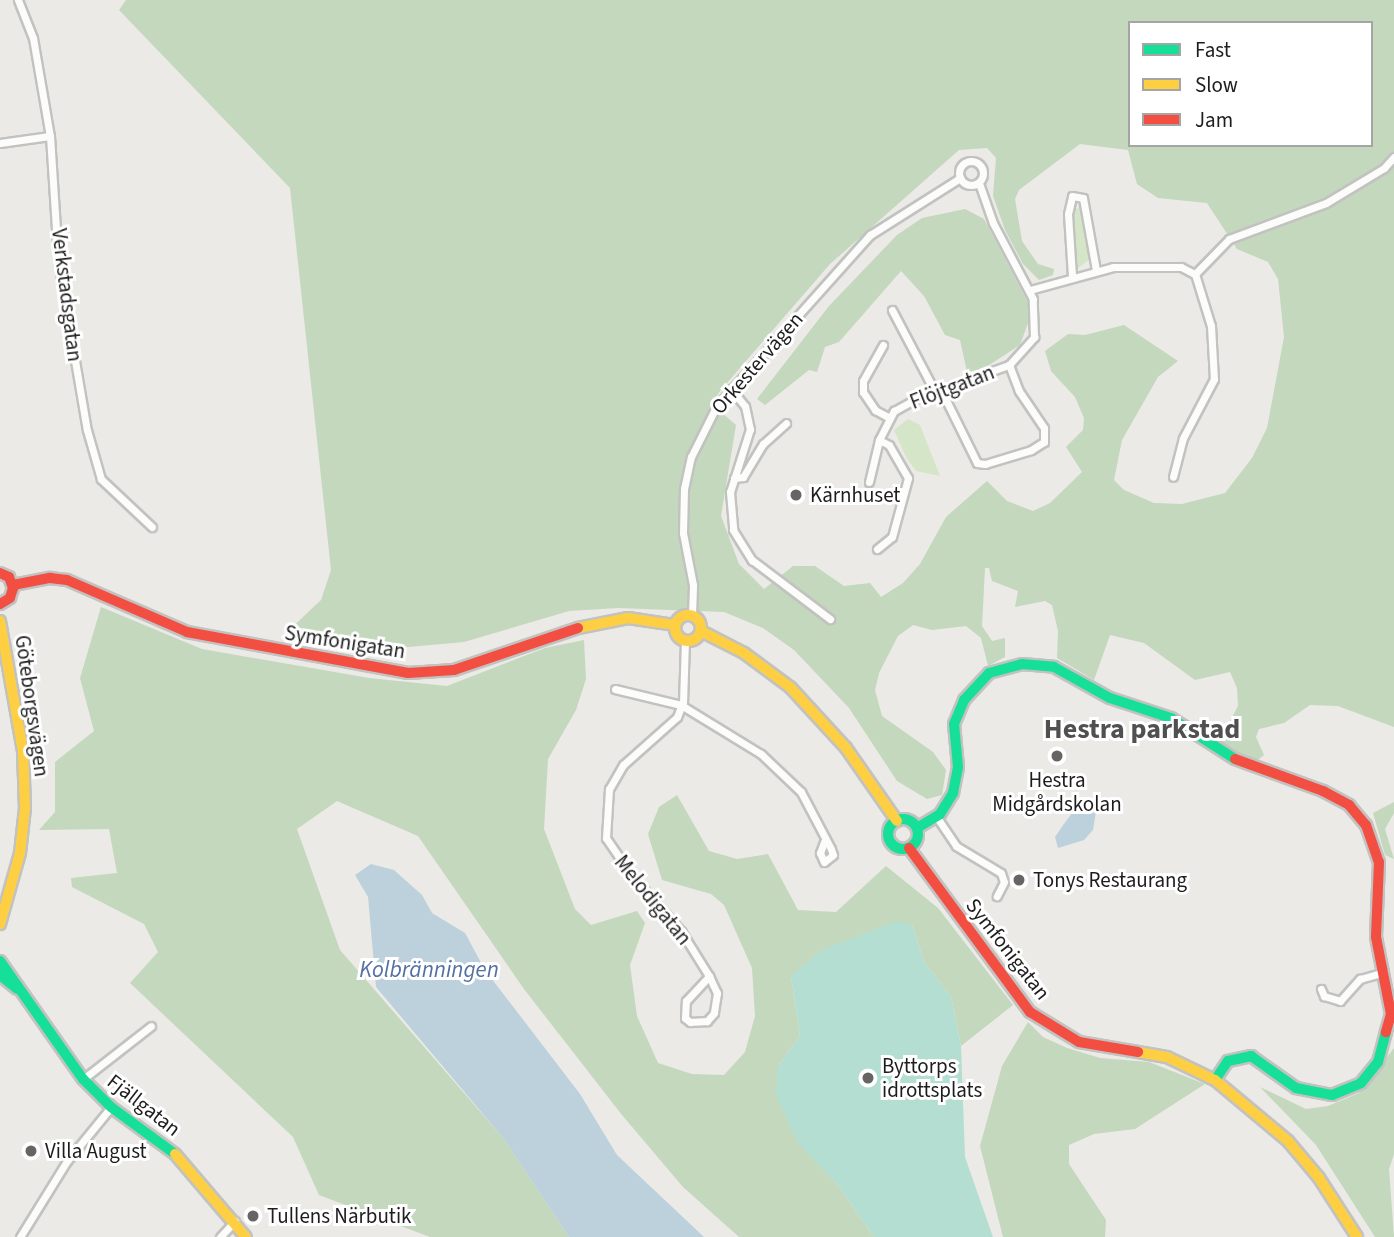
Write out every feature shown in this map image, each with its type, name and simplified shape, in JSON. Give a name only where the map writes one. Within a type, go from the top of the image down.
[{"type":"street","name":"Verkstadsgatan","points":[[18,0],[33,38],[50,136],[58,261],[87,430],[101,479],[152,527]]},
{"type":"street","points":[[0,143],[50,136]]},
{"type":"street","points":[[1195,274],[1229,239],[1326,204],[1384,168],[1394,157]]},
{"type":"street","points":[[974,160],[984,171],[979,183],[967,184],[960,178],[961,165],[974,160]]},
{"type":"street","name":"Orkestervägen","points":[[692,615],[694,585],[682,520],[687,470],[701,433],[731,389],[870,235],[960,178]]},
{"type":"street","name":"Flöjtgatan","points":[[869,482],[879,440],[888,417],[906,402],[1009,365],[1024,352],[1036,330],[1030,290],[993,223],[979,183]]},
{"type":"street","points":[[1072,276],[1068,214],[1072,195],[1083,198],[1096,270]]},
{"type":"street","points":[[1030,290],[1096,270],[1181,267],[1195,274],[1209,315],[1214,379],[1184,438],[1173,477]]},
{"type":"street","points":[[892,310],[977,463],[993,463],[1031,450],[1044,442],[1044,428],[1019,391],[1009,365]]},
{"type":"street","points":[[883,345],[863,382],[863,393],[874,410],[888,417]]},
{"type":"street","points":[[731,389],[745,406],[750,429],[734,478],[730,512],[742,547],[764,571],[830,618]]},
{"type":"street","points":[[734,478],[743,477],[764,444],[786,423]]},
{"type":"street","points":[[877,549],[892,537],[908,478],[889,445],[879,440]]},
{"type":"street","points":[[0,573],[13,585],[10,598],[0,604]]},
{"type":"street","name":"Symfonigatan","points":[[13,585],[50,578],[67,580],[187,632],[408,673],[454,670],[599,621],[628,618],[675,625]]},
{"type":"street","points":[[692,615],[699,621],[701,631],[694,639],[685,640],[677,634],[675,625],[682,616],[692,615]]},
{"type":"street","name":"Göteborgsvägen","points":[[0,621],[25,783],[23,833],[0,924]]},
{"type":"street","points":[[701,631],[744,653],[790,687],[846,748],[897,821]]},
{"type":"street","points":[[681,705],[685,640]]},
{"type":"street","points":[[917,828],[936,816],[955,786],[954,724],[972,689],[1002,668],[1054,667],[1110,698],[1171,718],[1242,764],[1322,790],[1349,805],[1366,825],[1379,862],[1376,928],[1391,999],[1389,1034],[1378,1062],[1354,1087],[1332,1095],[1305,1092],[1246,1055],[1228,1061],[1215,1080]]},
{"type":"street","points":[[615,689],[681,705],[729,732],[784,775],[801,792],[824,842]]},
{"type":"street","name":"Melodigatan","points":[[681,705],[677,717],[624,765],[609,789],[606,838],[632,876],[681,931],[709,976],[717,993],[714,1013],[707,1021],[690,1022],[685,1018],[686,1001],[709,976]]},
{"type":"street","points":[[936,816],[956,846],[1001,873],[1004,882],[997,896]]},
{"type":"street","points":[[908,820],[917,828],[918,839],[909,848],[898,849],[889,839],[889,828],[897,821],[908,820]]},
{"type":"street","name":"Symfonigatan","points":[[909,848],[1006,984],[1042,1022],[1087,1045],[1167,1057],[1215,1080],[1257,1112],[1298,1153],[1357,1237]]},
{"type":"street","name":"Göteborgsvägen","points":[[0,902],[12,879]]},
{"type":"street","name":"Fjällgatan","points":[[0,961],[83,1079],[111,1107],[180,1158],[246,1237]]},
{"type":"street","points":[[1321,989],[1324,996],[1340,1001],[1360,979],[1385,972]]},
{"type":"street","name":"Fjällgatan","points":[[0,975],[25,996]]},
{"type":"street","points":[[83,1079],[151,1026]]},
{"type":"street","points":[[20,1237],[67,1161],[111,1107]]},
{"type":"street","points":[[220,1237],[235,1221]]},
{"type":"green space","points":[[126,0],[1394,0],[1394,727],[1338,706],[1310,705],[1284,723],[1259,729],[1256,737],[1264,755],[1258,760],[1237,755],[1220,741],[1238,706],[1237,688],[1230,672],[1195,680],[1144,643],[1110,635],[1094,680],[1057,658],[1058,631],[1052,605],[1045,601],[1015,607],[1018,591],[992,581],[989,568],[985,568],[982,626],[992,641],[1005,638],[1005,657],[988,666],[981,638],[966,626],[932,630],[913,625],[898,636],[879,673],[875,690],[882,716],[933,752],[946,770],[942,795],[927,799],[897,781],[849,708],[794,650],[763,628],[724,612],[618,608],[569,611],[464,642],[397,648],[286,633],[321,600],[331,570],[290,188],[119,10]],"holes":[[[1080,144],[1128,150],[1137,184],[1158,198],[1207,203],[1237,249],[1268,262],[1278,279],[1284,337],[1267,428],[1252,458],[1225,493],[1182,504],[1154,503],[1124,490],[1114,480],[1122,440],[1158,377],[1178,361],[1124,325],[1085,335],[1068,334],[1045,351],[1051,371],[1075,397],[1084,418],[1083,430],[1066,447],[1082,472],[1050,503],[1033,511],[1007,501],[987,481],[946,517],[920,564],[903,583],[881,597],[870,583],[844,586],[815,566],[793,566],[764,589],[739,564],[721,516],[736,425],[712,404],[720,391],[830,264],[959,150],[987,148],[996,158],[993,196],[1005,230],[1023,264],[1039,280],[1053,275],[1054,269],[1038,264],[1022,241],[1015,199],[1019,190]]]},
{"type":"green space","points":[[1082,208],[1091,258],[1076,270],[1072,209]]},
{"type":"green space","points":[[965,209],[984,219],[1027,301],[1031,315],[1020,345],[983,369],[967,372],[960,340],[945,335],[924,296],[901,271],[839,342],[825,347],[817,372],[809,370],[765,405],[757,399],[829,306],[897,235],[922,218]]},
{"type":"green space","points":[[908,419],[920,425],[940,476],[916,471],[906,457],[894,430]]},
{"type":"green space","points":[[101,607],[202,649],[369,678],[447,686],[545,648],[584,640],[586,679],[576,710],[548,759],[544,829],[575,909],[591,925],[637,911],[645,923],[630,965],[637,1016],[658,1063],[692,1074],[724,1075],[745,1052],[755,1016],[752,968],[724,905],[711,894],[662,880],[648,834],[659,807],[677,795],[709,851],[737,859],[768,854],[798,910],[836,912],[886,866],[938,908],[1013,1005],[961,1046],[951,997],[924,962],[912,925],[791,976],[800,1036],[778,1066],[799,1143],[838,1185],[874,1237],[739,1237],[683,1187],[622,1115],[524,989],[418,836],[337,801],[297,829],[340,950],[504,1139],[569,1237],[430,1237],[319,1195],[293,1137],[130,983],[158,952],[144,924],[72,887],[71,878],[117,873],[109,829],[39,830],[55,812],[55,762],[94,731],[80,678]]},
{"type":"green space","points":[[1394,802],[1394,813],[1385,829],[1394,859],[1385,855],[1373,813]]},
{"type":"green space","name":"Byttorps idrottsplats","points":[[897,921],[912,925],[924,962],[951,997],[961,1046],[965,1157],[993,1237],[874,1237],[838,1185],[798,1143],[776,1096],[778,1066],[800,1036],[791,976],[822,950]]},
{"type":"green space","points":[[1028,1022],[1043,1037],[1067,1048],[1100,1058],[1149,1062],[1205,1084],[1135,1129],[1094,1134],[1069,1145],[1069,1164],[1106,1220],[1105,1237],[1003,1237],[980,1146],[1002,1066]]},
{"type":"green space","points":[[1394,1048],[1394,1154],[1389,1169],[1394,1237],[1375,1237],[1316,1145],[1260,1087],[1306,1109],[1328,1106],[1359,1093]]},
{"type":"water","points":[[1092,804],[1096,811],[1093,830],[1084,840],[1058,848],[1055,837],[1066,821],[1077,807]]},
{"type":"water","name":"Kolbränningen","points":[[371,864],[394,870],[422,895],[432,913],[465,933],[485,970],[580,1094],[617,1155],[704,1237],[569,1237],[504,1139],[376,987],[368,897],[355,875]]},
{"type":"traffic: fast","points":[[917,828],[940,814],[953,793],[958,767],[954,724],[964,700],[989,673],[1022,664],[1054,667],[1110,698],[1171,718],[1235,759]]},
{"type":"traffic: fast","points":[[903,819],[914,823],[918,834],[914,845],[903,849],[892,845],[888,834],[892,823],[903,819]]},
{"type":"traffic: fast","points":[[0,961],[83,1079],[111,1107],[175,1154]]},
{"type":"traffic: fast","points":[[0,975],[17,989]]},
{"type":"traffic: fast","points":[[1215,1080],[1228,1061],[1251,1056],[1296,1088],[1332,1095],[1361,1083],[1378,1062],[1386,1032]]},
{"type":"traffic: slow","points":[[688,615],[697,619],[701,628],[697,637],[688,641],[679,637],[675,628],[679,619],[688,615]]},
{"type":"traffic: slow","points":[[578,628],[628,618],[675,625]]},
{"type":"traffic: slow","points":[[0,621],[23,751],[25,808],[20,853],[0,924]]},
{"type":"traffic: slow","points":[[701,631],[744,653],[790,687],[846,748],[897,821]]},
{"type":"traffic: slow","points":[[1138,1052],[1167,1057],[1215,1080],[1288,1141],[1319,1178],[1357,1237]]},
{"type":"traffic: slow","points":[[175,1154],[246,1237]]},
{"type":"traffic: jam","points":[[0,573],[9,577],[13,588],[10,598],[0,604]]},
{"type":"traffic: jam","points":[[13,585],[50,578],[67,580],[187,632],[408,673],[454,670],[578,628]]},
{"type":"traffic: jam","points":[[1235,759],[1323,791],[1349,805],[1366,825],[1379,862],[1376,937],[1391,1014],[1386,1032]]},
{"type":"traffic: jam","points":[[909,848],[1030,1012],[1079,1042],[1138,1052]]},
{"type":"place","name":"Kärnhuset","points":[[796,495]]},
{"type":"place","name":"Hestra Midgårdskolan","points":[[1057,756]]},
{"type":"place","name":"Tonys Restaurang","points":[[1019,880]]},
{"type":"place","name":"Byttorps idrottsplats","points":[[868,1078]]},
{"type":"place","name":"Villa August","points":[[31,1151]]},
{"type":"place","name":"Tullens Närbutik","points":[[253,1216]]},
{"type":"district","name":"Hestra parkstad","points":[[1142,729]]}]
